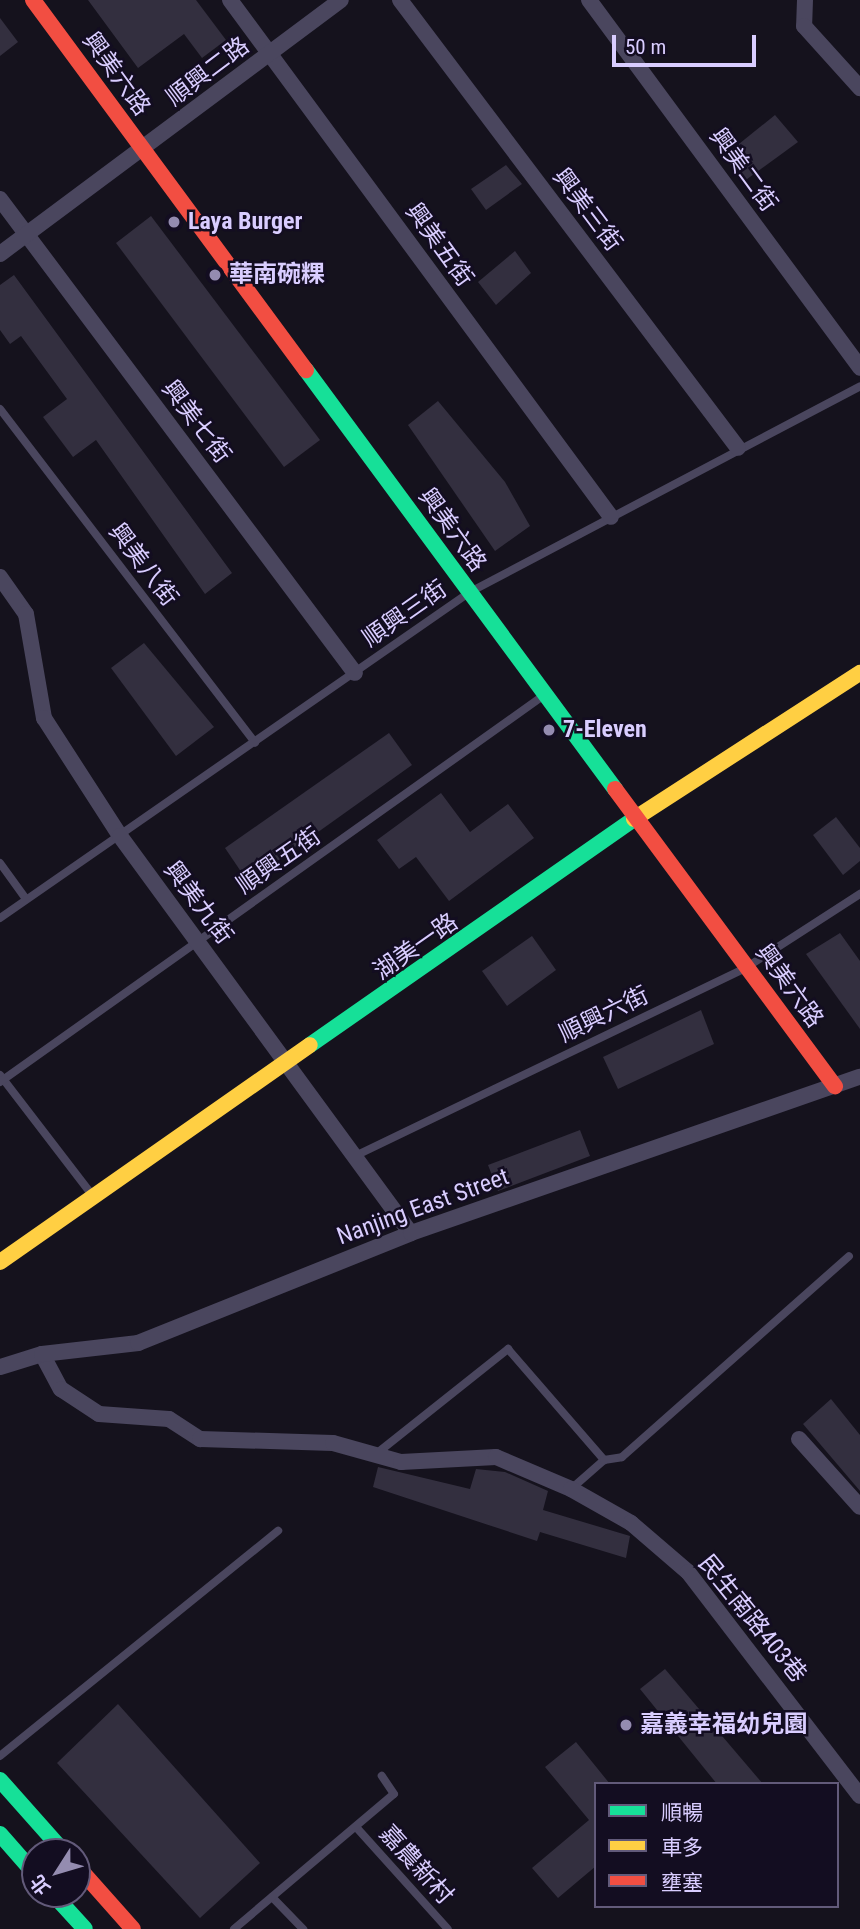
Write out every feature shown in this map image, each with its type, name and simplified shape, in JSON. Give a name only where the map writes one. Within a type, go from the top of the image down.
[{"type":"street","name":"興美六路","points":[[33,0],[835,1086]]},
{"type":"street","name":"興美五街","points":[[230,0],[611,517]]},
{"type":"street","name":"順興二路","points":[[0,254],[341,0]]},
{"type":"street","name":"興美三街","points":[[400,0],[738,448]]},
{"type":"street","name":"興美二街","points":[[589,0],[860,368]]},
{"type":"street","points":[[805,0],[804,26],[860,88]]},
{"type":"street","name":"興美七街","points":[[0,199],[355,673]]},
{"type":"street","name":"興美九街","points":[[0,577],[26,614],[44,718],[120,836],[411,1233]]},
{"type":"street","name":"湖美一路","points":[[0,1262],[93,1196],[289,1065],[637,817],[860,673]]},
{"type":"street","name":"Nanjing East Street","points":[[0,1367],[42,1354],[138,1343],[411,1233],[860,1077]]},
{"type":"street","name":"民生南路403巷","points":[[42,1354],[61,1389],[99,1414],[169,1419],[200,1439],[333,1443],[401,1462],[496,1457],[570,1489],[631,1523],[688,1572],[860,1796]]},
{"type":"street","points":[[799,1439],[860,1507]]},
{"type":"street","points":[[0,1780],[52,1838]]},
{"type":"street","points":[[0,1835],[21,1858]]},
{"type":"street","points":[[91,1882],[133,1929]]},
{"type":"street","points":[[66,1908],[85,1929]]},
{"type":"lane","name":"順興三街","points":[[0,918],[470,592],[738,448],[860,386]]},
{"type":"lane","name":"興美八街","points":[[0,410],[255,743]]},
{"type":"lane","name":"順興五街","points":[[1,1079],[545,694]]},
{"type":"lane","points":[[0,863],[26,900]]},
{"type":"lane","name":"順興六街","points":[[355,1156],[747,967],[860,894]]},
{"type":"lane","points":[[1,1079],[93,1196]]},
{"type":"lane","points":[[570,1489],[604,1460],[622,1457],[849,1256]]},
{"type":"lane","points":[[376,1454],[508,1349],[604,1460]]},
{"type":"lane","points":[[0,1756],[278,1531]]},
{"type":"lane","points":[[234,1929],[394,1794],[382,1776]]},
{"type":"lane","name":"嘉農新村","points":[[356,1827],[448,1929]]},
{"type":"lane","points":[[272,1897],[303,1929]]},
{"type":"building","points":[[88,0],[196,0],[226,40],[202,58],[184,34],[138,68]]},
{"type":"building","points":[[0,18],[18,42],[0,56]]},
{"type":"building","points":[[775,115],[798,142],[743,182],[724,156]]},
{"type":"building","points":[[506,165],[522,184],[486,210],[471,189]]},
{"type":"building","points":[[151,216],[320,440],[284,467],[116,243]]},
{"type":"building","points":[[515,251],[531,273],[496,305],[478,282]]},
{"type":"building","points":[[14,275],[232,573],[205,594],[96,440],[73,457],[43,417],[67,399],[21,336],[10,344],[0,330],[0,285]]},
{"type":"building","points":[[438,401],[505,482],[530,526],[495,551],[408,425]]},
{"type":"building","points":[[144,643],[214,727],[176,756],[111,668]]},
{"type":"building","points":[[389,733],[412,765],[248,882],[225,848]]},
{"type":"building","points":[[441,793],[470,832],[508,804],[534,838],[449,901],[416,857],[399,869],[377,840]]},
{"type":"building","points":[[836,817],[860,848],[860,861],[843,875],[813,835]]},
{"type":"building","points":[[840,933],[860,961],[860,1029],[806,954]]},
{"type":"building","points":[[532,936],[556,970],[507,1006],[482,971]]},
{"type":"building","points":[[701,1010],[714,1044],[618,1089],[603,1057]]},
{"type":"building","points":[[580,1130],[590,1156],[498,1191],[488,1165]]},
{"type":"building","points":[[831,1399],[860,1435],[860,1491],[803,1424]]},
{"type":"building","points":[[378,1467],[470,1489],[476,1469],[505,1472],[548,1491],[543,1510],[630,1536],[626,1558],[540,1532],[537,1541],[373,1487]]},
{"type":"building","points":[[665,1669],[761,1782],[715,1782],[640,1689]]},
{"type":"building","points":[[118,1704],[260,1863],[200,1918],[57,1763]]},
{"type":"building","points":[[576,1742],[608,1782],[594,1782],[594,1868],[558,1898],[532,1868],[589,1820],[545,1767]]},
{"type":"traffic: fast","points":[[306,370],[615,789]]},
{"type":"traffic: fast","points":[[310,1045],[634,819]]},
{"type":"traffic: fast","points":[[0,1780],[52,1838]]},
{"type":"traffic: fast","points":[[0,1834],[21,1858]]},
{"type":"traffic: fast","points":[[66,1908],[85,1929]]},
{"type":"traffic: slow","points":[[634,819],[860,673]]},
{"type":"traffic: slow","points":[[0,1262],[310,1045]]},
{"type":"traffic: jam","points":[[33,0],[306,370]]},
{"type":"traffic: jam","points":[[615,789],[835,1086]]},
{"type":"traffic: jam","points":[[91,1882],[133,1929]]},
{"type":"place","name":"Laya Burger","points":[[174,222]]},
{"type":"place","name":"華南碗粿","points":[[215,275]]},
{"type":"place","name":"7-Eleven","points":[[549,730]]},
{"type":"place","name":"嘉義幸福幼兒園","points":[[626,1725]]}]
